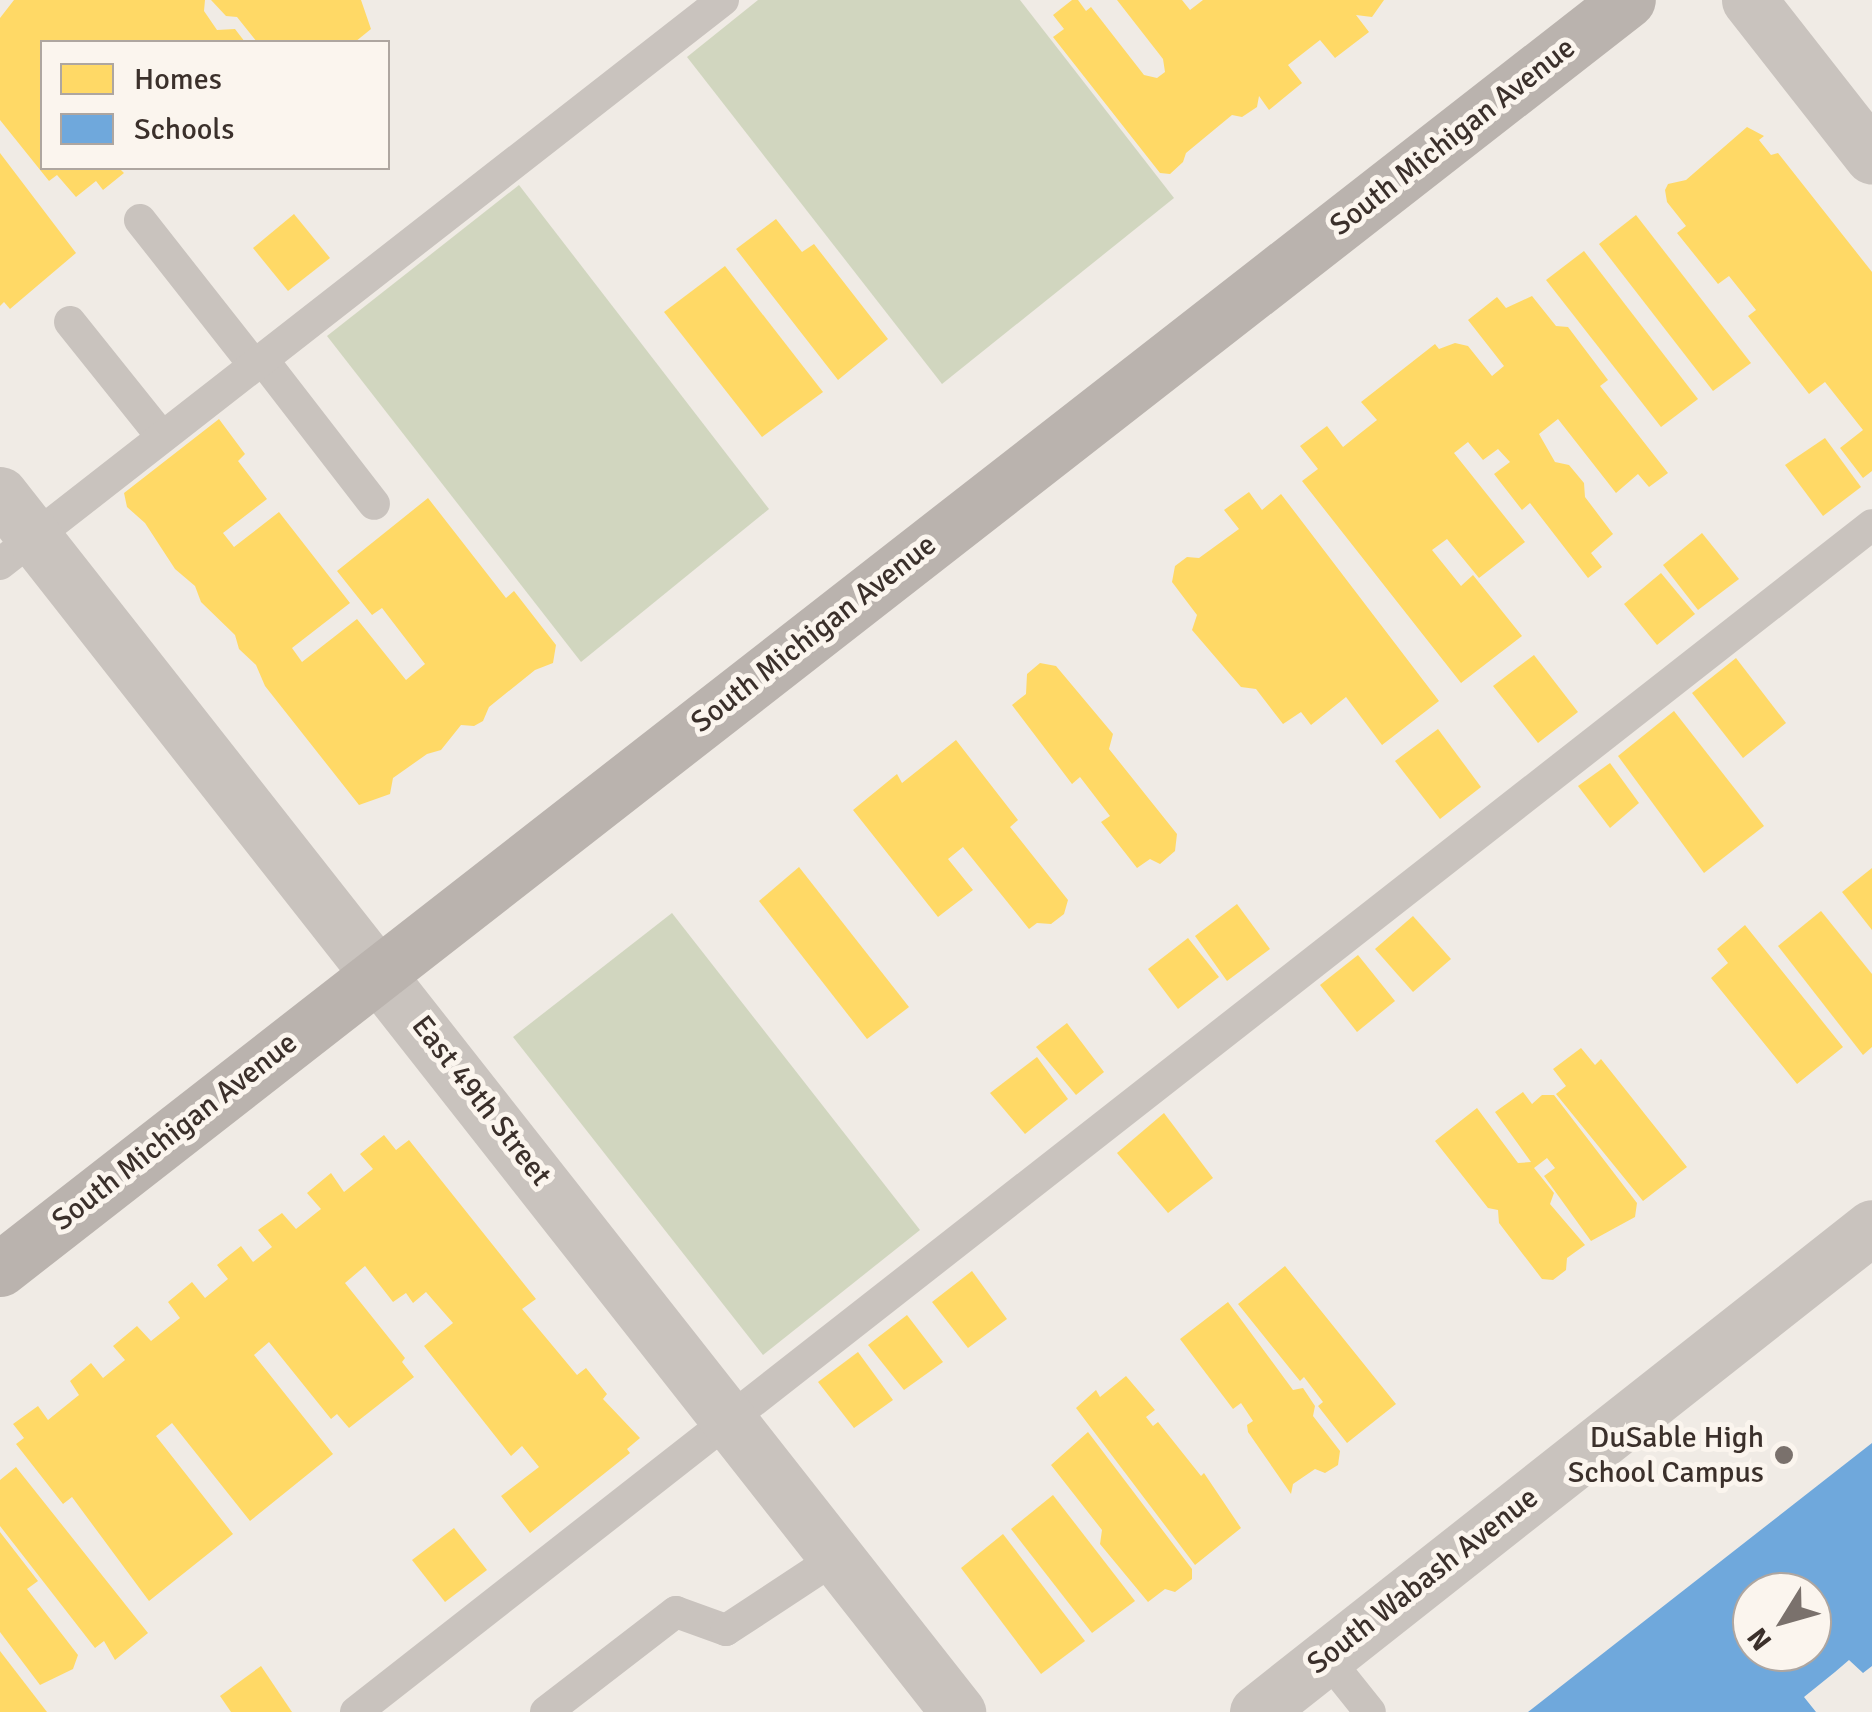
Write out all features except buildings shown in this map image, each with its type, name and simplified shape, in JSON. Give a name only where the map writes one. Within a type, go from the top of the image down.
[{"type":"street","name":"South Michigan Avenue","points":[[0,1269],[1628,0]]},
{"type":"street","points":[[1749,0],[1872,157]]},
{"type":"street","name":"East 49th Street","points":[[0,494],[17,550],[380,972],[958,1712]]},
{"type":"street","name":"South Wabash Avenue","points":[[1257,1712],[1872,1227]]},
{"type":"lane","points":[[17,550],[723,0]]},
{"type":"lane","points":[[140,220],[374,504]]},
{"type":"lane","points":[[70,322],[162,437]]},
{"type":"lane","points":[[356,1712],[1872,525]]},
{"type":"lane","points":[[546,1712],[676,1612],[726,1630],[837,1557]]},
{"type":"lane","points":[[1326,1658],[1370,1712]]},
{"type":"green space","points":[[758,0],[1020,0],[1174,198],[942,384],[687,57]]},
{"type":"green space","points":[[519,185],[769,509],[581,662],[327,336]]},
{"type":"green space","points":[[672,913],[920,1230],[763,1355],[513,1037]]},
{"type":"place","name":"DuSable High School Campus","points":[[1784,1455]]}]
